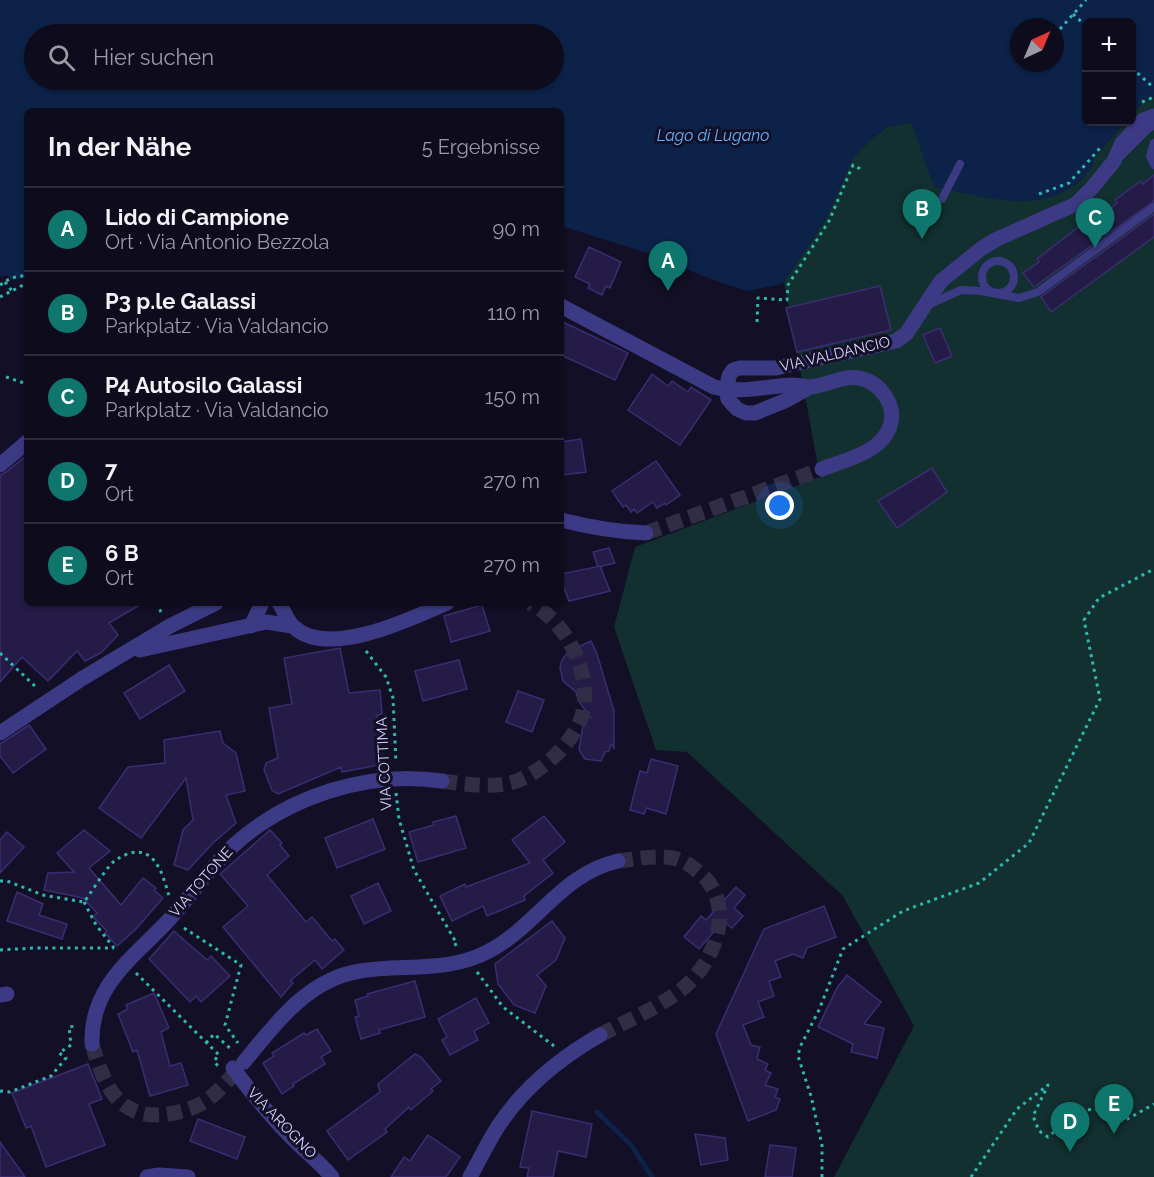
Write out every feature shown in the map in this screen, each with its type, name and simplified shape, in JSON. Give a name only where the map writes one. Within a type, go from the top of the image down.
[{"type":"street","name":"VIA VALDANCIO","points":[[726,390],[729,376],[733,370],[739,368],[776,369],[896,341],[906,334],[941,281],[982,248],[997,239],[1076,204],[1114,161],[1122,143],[1143,120],[1154,116]]},
{"type":"street","points":[[564,308],[714,387],[726,390],[794,385],[810,387]]},
{"type":"street","points":[[726,390],[728,399],[746,413],[787,400],[810,387],[843,378],[858,378],[871,382],[879,388],[891,408],[890,428],[876,445],[866,452],[822,469]]},
{"type":"street","points":[[0,465],[24,445]]},
{"type":"street","points":[[564,521],[589,527],[646,533]]},
{"type":"street","points":[[0,733],[48,700],[170,626],[210,606]]},
{"type":"street","points":[[252,626],[261,606]]},
{"type":"street","points":[[281,606],[292,626],[300,632],[324,640],[359,636],[440,606]]},
{"type":"street","points":[[128,652],[266,622],[292,626]]},
{"type":"street","name":"VIA TOTONE","points":[[92,1044],[94,1014],[111,980],[121,967],[174,915],[212,867],[235,844],[263,822],[291,806],[318,795],[367,783],[410,778],[442,781]]},
{"type":"street","points":[[242,1062],[270,1029],[304,996],[336,978],[359,971],[423,968],[470,960],[491,950],[517,931],[564,887],[586,872],[603,864],[618,861]]},
{"type":"street","points":[[470,1177],[497,1128],[516,1102],[543,1075],[600,1035]]},
{"type":"street","name":"VIA AROGNO","points":[[242,1062],[259,1101],[332,1177]]},
{"type":"street","points":[[147,1177],[159,1175],[188,1177]]},
{"type":"lane","points":[[1114,161],[1154,126]]},
{"type":"lane","points":[[1154,142],[1150,156],[1154,165]]},
{"type":"lane","points":[[942,199],[960,164]]},
{"type":"lane","points":[[922,309],[961,290],[997,293],[1008,290],[1014,280],[1013,270],[1000,260],[994,260],[985,266],[981,276],[987,290],[997,293],[1019,298],[1038,292],[1154,207]]},
{"type":"path","points":[[1064,24],[1086,0]]},
{"type":"path","points":[[1073,14],[1082,22]]},
{"type":"path","points":[[1136,72],[1154,88]]},
{"type":"path","points":[[1039,194],[1069,183],[1109,139]]},
{"type":"path","points":[[757,322],[758,298],[787,300],[788,285],[829,221],[853,165],[864,171]]},
{"type":"path","points":[[0,285],[24,276]]},
{"type":"path","points":[[5,282],[12,291]]},
{"type":"path","points":[[0,297],[24,285]]},
{"type":"path","points":[[6,377],[24,382]]},
{"type":"path","points":[[822,1177],[822,1145],[812,1096],[798,1056],[843,949],[903,911],[979,883],[1029,843],[1100,699],[1084,620],[1098,598],[1154,569]]},
{"type":"path","name":"VIA COTTIMA","points":[[359,636],[363,647],[386,677],[393,698],[399,819],[414,870],[457,944],[445,947]]},
{"type":"path","points":[[0,653],[48,700]]},
{"type":"path","points":[[84,903],[112,863],[120,857],[137,851],[150,857],[163,875],[178,925],[241,965],[225,1025],[242,1062]]},
{"type":"path","points":[[0,881],[7,881],[43,895],[84,903]]},
{"type":"path","points":[[0,950],[114,948],[96,926],[84,903]]},
{"type":"path","points":[[470,960],[503,1007],[567,1056]]},
{"type":"path","points":[[131,968],[206,1043],[214,1034],[242,1062]]},
{"type":"path","points":[[0,1091],[10,1092],[51,1076],[66,1058],[59,1053],[71,1045],[69,1026],[92,1024]]},
{"type":"path","points":[[971,1177],[1017,1108],[1048,1085],[1033,1116],[1039,1131],[1048,1137],[1080,1110],[1108,1109],[1116,1120],[1124,1121],[1154,1104]]},
{"type":"green space","points":[[1154,97],[1154,1177],[834,1177],[914,1026],[843,896],[687,752],[656,750],[614,627],[635,547],[820,477],[784,282],[825,220],[853,158],[870,140],[887,127],[911,122],[1093,159],[1122,126],[1136,126],[1136,110],[1145,100]]},
{"type":"water","name":"Lago di Lugano","points":[[0,0],[1154,0],[1154,97],[1145,100],[1136,110],[1136,18],[1082,18],[1082,126],[1122,126],[1093,159],[1095,163],[1076,184],[1060,194],[1025,201],[988,198],[934,187],[911,122],[887,127],[870,140],[853,158],[825,220],[784,282],[778,285],[746,291],[647,253],[564,227],[564,108],[24,108],[24,278],[11,280],[7,275],[0,277]]},
{"type":"building","points":[[1154,175],[1154,201],[1034,287],[1023,273],[1039,262],[1037,259],[1081,225],[1084,229],[1117,203],[1115,200],[1141,181],[1143,184]]},
{"type":"building","points":[[1154,214],[1154,237],[1051,312],[1041,297]]},
{"type":"building","points":[[589,247],[621,262],[610,288],[606,286],[602,295],[588,288],[590,284],[575,277]]},
{"type":"building","points":[[880,286],[891,330],[797,352],[786,308]]},
{"type":"building","points":[[564,322],[628,353],[615,380],[564,356]]},
{"type":"building","points":[[940,328],[952,356],[935,363],[923,335]]},
{"type":"building","points":[[652,374],[668,386],[672,381],[688,392],[691,387],[711,400],[680,445],[628,410]]},
{"type":"building","points":[[581,439],[586,472],[564,475],[564,442]]},
{"type":"building","points":[[24,457],[24,606],[138,606],[109,623],[118,635],[101,653],[85,661],[77,651],[48,681],[22,657],[0,682],[0,475]]},
{"type":"building","points":[[656,461],[680,495],[666,505],[665,503],[657,508],[653,502],[637,513],[634,509],[631,512],[626,505],[623,507],[612,491]]},
{"type":"building","points":[[932,468],[947,492],[897,528],[878,501]]},
{"type":"building","points":[[609,548],[615,563],[598,567],[593,552]]},
{"type":"building","points":[[600,566],[610,591],[569,601],[564,588],[564,573]]},
{"type":"building","points":[[482,606],[490,631],[451,642],[444,616]]},
{"type":"building","points":[[591,641],[614,711],[614,748],[611,744],[609,751],[605,752],[601,761],[585,759],[579,750],[583,725],[581,713],[590,717],[578,700],[576,692],[563,681],[560,667],[569,651]]},
{"type":"building","points":[[340,648],[349,693],[380,690],[382,714],[377,715],[378,724],[376,724],[384,764],[342,772],[341,767],[278,794],[272,790],[264,770],[266,763],[278,758],[269,708],[292,704],[284,658]]},
{"type":"building","points":[[459,660],[467,689],[423,701],[415,671]]},
{"type":"building","points":[[169,665],[185,691],[140,719],[124,693]]},
{"type":"building","points":[[518,691],[544,700],[532,732],[506,722]]},
{"type":"building","points":[[29,725],[46,749],[13,773],[0,756],[0,744]]},
{"type":"building","points":[[220,731],[223,743],[236,753],[245,791],[226,795],[236,823],[213,843],[188,870],[174,865],[183,830],[193,820],[186,778],[141,838],[99,808],[128,767],[165,763],[164,740]]},
{"type":"building","points":[[651,759],[678,766],[666,814],[646,808],[644,814],[630,810],[640,771],[647,773]]},
{"type":"building","points":[[456,816],[466,848],[418,862],[409,832]]},
{"type":"building","points":[[544,816],[565,842],[543,860],[553,873],[524,896],[525,900],[487,916],[483,906],[452,921],[440,896],[465,884],[466,887],[530,863],[512,840]]},
{"type":"building","points":[[373,819],[385,849],[337,868],[325,838]]},
{"type":"building","points":[[84,830],[110,851],[89,868],[121,905],[143,878],[156,888],[154,890],[163,898],[136,929],[117,946],[105,933],[107,931],[93,917],[97,913],[83,898],[44,890],[48,873],[74,872],[57,853]]},
{"type":"building","points":[[270,830],[282,843],[280,845],[289,856],[267,875],[306,922],[312,917],[332,941],[335,939],[344,950],[322,969],[315,960],[290,981],[293,983],[281,997],[223,927],[248,906],[220,874]]},
{"type":"building","points":[[7,832],[24,847],[0,873],[0,840]]},
{"type":"building","points":[[378,883],[391,911],[364,924],[351,896]]},
{"type":"building","points":[[736,887],[745,895],[734,908],[743,916],[732,928],[723,921],[699,949],[684,937],[701,916],[706,920]]},
{"type":"building","points":[[17,892],[43,904],[39,915],[67,924],[62,939],[7,921]]},
{"type":"building","points":[[824,906],[836,937],[807,948],[803,958],[793,954],[775,961],[781,977],[769,981],[774,996],[758,1002],[764,1017],[743,1025],[751,1045],[760,1047],[757,1059],[768,1064],[765,1070],[771,1073],[765,1085],[778,1089],[775,1097],[780,1099],[776,1110],[748,1121],[716,1034],[764,929]]},
{"type":"building","points":[[552,921],[565,938],[556,960],[537,975],[546,986],[535,1013],[514,1005],[498,984],[495,964]]},
{"type":"building","points":[[174,931],[207,960],[211,956],[230,976],[201,1002],[196,996],[190,1002],[149,959]]},
{"type":"building","points":[[847,975],[881,1002],[864,1024],[884,1028],[877,1058],[851,1052],[853,1044],[818,1027],[837,988]]},
{"type":"building","points":[[415,981],[425,1017],[379,1030],[380,1033],[361,1039],[355,1017],[359,1016],[355,1000],[368,996],[367,994]]},
{"type":"building","points":[[154,993],[169,1028],[161,1032],[170,1066],[181,1063],[188,1085],[150,1096],[137,1050],[133,1052],[118,1014],[128,1009],[126,1005]]},
{"type":"building","points":[[476,998],[489,1023],[474,1031],[478,1040],[450,1055],[442,1040],[447,1037],[438,1019]]},
{"type":"building","points":[[317,1029],[331,1051],[321,1057],[325,1064],[293,1084],[294,1086],[282,1094],[263,1063],[274,1056],[272,1053],[304,1033],[306,1035]]},
{"type":"building","points":[[415,1054],[421,1057],[441,1081],[411,1110],[409,1107],[385,1129],[387,1132],[348,1160],[327,1131],[380,1092],[378,1084]]},
{"type":"building","points":[[88,1064],[102,1099],[89,1104],[105,1145],[46,1167],[31,1126],[26,1128],[12,1093]]},
{"type":"building","points":[[532,1111],[592,1124],[586,1157],[558,1151],[553,1177],[527,1177],[529,1168],[520,1167]]},
{"type":"building","points":[[198,1119],[245,1137],[237,1159],[190,1141]]},
{"type":"building","points":[[695,1134],[725,1138],[728,1160],[701,1165]]},
{"type":"building","points":[[428,1135],[460,1157],[446,1177],[391,1177],[404,1157],[410,1161]]},
{"type":"building","points":[[0,1142],[25,1177],[0,1177]]},
{"type":"building","points":[[770,1145],[796,1148],[792,1177],[765,1177]]},
{"type":"waterway","points":[[597,1112],[632,1146],[652,1177]]},
{"type":"tunnel","points":[[646,533],[822,469]]},
{"type":"tunnel","points":[[442,781],[493,785],[522,779],[546,764],[567,743],[575,731],[584,707],[583,676],[564,633],[554,621],[535,606]]},
{"type":"tunnel","points":[[600,1035],[660,1004],[691,981],[709,957],[719,928],[717,899],[711,886],[688,864],[666,857],[618,861]]},
{"type":"tunnel","points":[[92,1044],[102,1073],[116,1097],[125,1106],[151,1115],[178,1112],[203,1103],[222,1087],[243,1063]]},
{"type":"place","name":"P3 p.le Galassi","points":[[922,239]]},
{"type":"place","name":"P4 Autosilo Galassi","points":[[1095,248]]},
{"type":"place","name":"Lido di Campione","points":[[668,291]]},
{"type":"place","name":"6 B","points":[[1114,1134]]},
{"type":"place","name":"7","points":[[1070,1152]]}]
